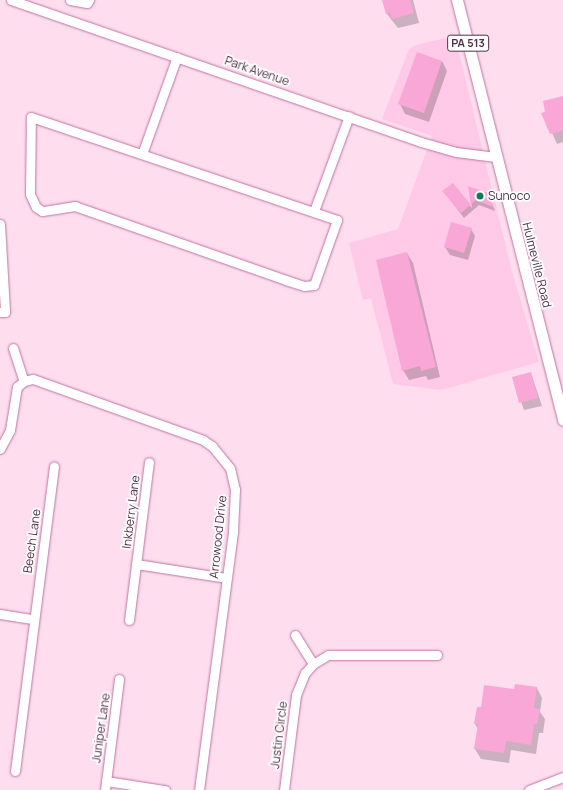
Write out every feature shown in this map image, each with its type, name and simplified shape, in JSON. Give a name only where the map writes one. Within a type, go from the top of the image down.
[{"type":"main road","name":"Hulmeville Road","points":[[457,0],[563,420]]},
{"type":"street","name":"Park Avenue","points":[[11,0],[456,152],[496,157]]},
{"type":"street","points":[[70,0],[86,3],[89,0]]},
{"type":"street","points":[[142,154],[177,57]]},
{"type":"street","points":[[31,116],[142,154],[314,212],[337,220],[314,285],[304,286],[75,206],[42,211],[36,207],[30,194],[31,116]]},
{"type":"street","points":[[314,212],[349,116]]},
{"type":"street","points":[[0,224],[5,312],[0,312]]},
{"type":"street","points":[[0,449],[12,425],[15,393],[24,381],[13,348]]},
{"type":"street","name":"Arrowood Drive","points":[[24,381],[33,379],[176,429],[212,446],[230,468],[235,489],[233,532],[199,790]]},
{"type":"street","name":"Inkberry Lane","points":[[129,620],[149,462]]},
{"type":"street","name":"Beech Lane","points":[[15,771],[33,619],[54,466]]},
{"type":"street","name":"Inkberry Lane","points":[[136,564],[226,578]]},
{"type":"street","points":[[0,614],[33,619]]},
{"type":"street","points":[[295,636],[313,664]]},
{"type":"street","name":"Justin Circle","points":[[284,790],[296,695],[305,673],[313,664],[328,655],[437,655]]},
{"type":"street","name":"Juniper Lane","points":[[120,679],[105,786],[164,790]]},
{"type":"street","points":[[529,790],[563,777]]},
{"type":"shaded area","points":[[455,36],[512,272],[539,362],[441,390],[393,384],[371,298],[363,300],[349,243],[398,229],[432,136],[382,119],[409,49],[416,45]]},
{"type":"building","points":[[382,0],[410,0],[414,13],[392,19],[390,13],[386,14]]},
{"type":"building","points":[[417,52],[442,61],[424,113],[398,104]]},
{"type":"building","points":[[563,96],[563,131],[550,134],[541,113],[545,112],[543,101]]},
{"type":"building","points":[[453,183],[471,205],[461,213],[442,191]]},
{"type":"building","points":[[468,186],[490,194],[493,207],[476,200],[471,204]]},
{"type":"building","points":[[451,222],[472,228],[464,253],[444,247]]},
{"type":"building","points":[[407,252],[436,367],[421,371],[420,366],[402,371],[376,260]]},
{"type":"building","points":[[531,372],[538,398],[519,403],[512,377]]},
{"type":"building","points":[[515,684],[537,687],[534,708],[540,709],[537,724],[534,724],[531,745],[506,741],[504,753],[474,749],[478,724],[474,724],[477,707],[481,707],[484,685],[514,689]]},
{"type":"place","name":"Sunoco","points":[[480,196]]}]
